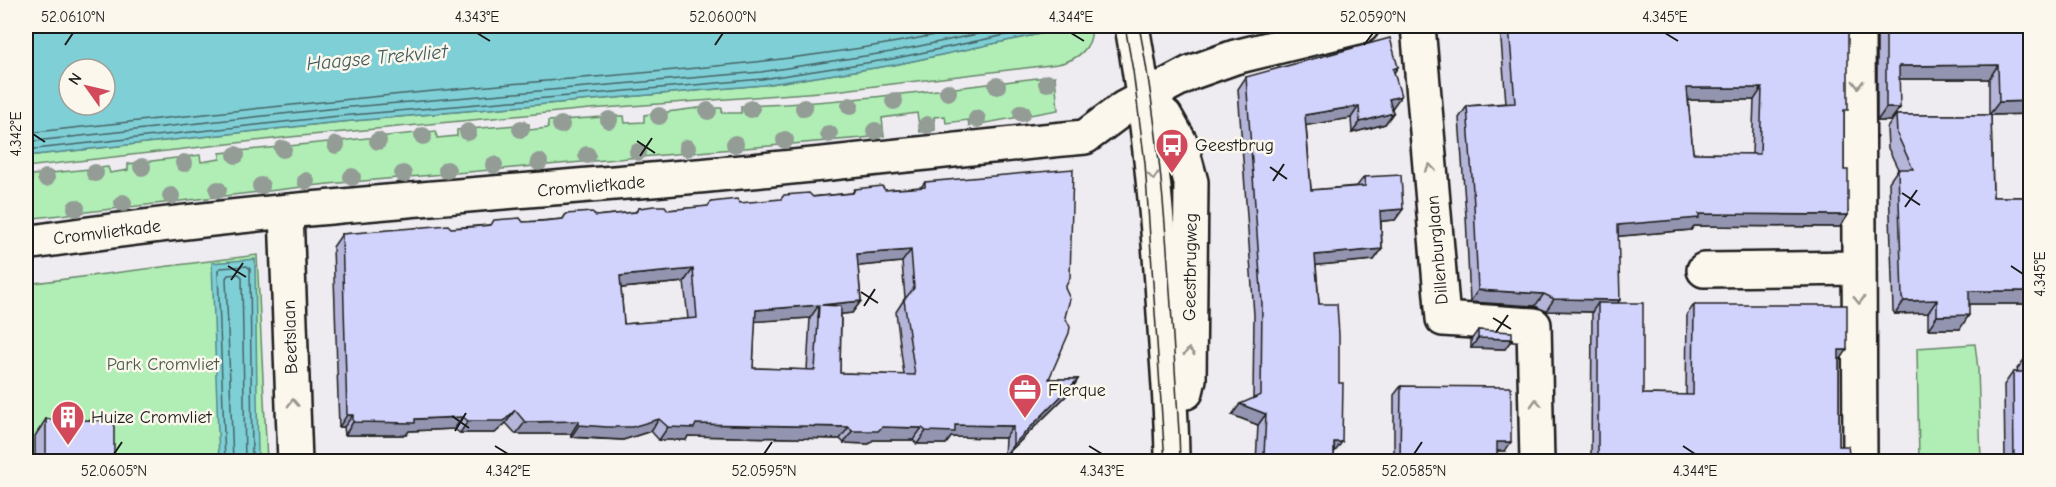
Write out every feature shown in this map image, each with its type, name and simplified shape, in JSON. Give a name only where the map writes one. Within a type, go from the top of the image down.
[{"type":"street","points":[[1132,26],[1144,97]]},
{"type":"street","name":"Cromvlietkade","points":[[26,243],[91,233],[286,212],[734,173],[1085,137],[1124,108],[1190,73],[1235,57],[1362,26]]},
{"type":"street","name":"Dillenburglaan","points":[[1418,26],[1443,319],[1533,325],[1537,462]]},
{"type":"street","points":[[1858,26],[1860,462]]},
{"type":"street","name":"Geestbrugweg","points":[[1144,97],[1165,116],[1180,142],[1191,182],[1189,379],[1172,456]]},
{"type":"street","name":"Beetslaan","points":[[286,212],[295,462]]},
{"type":"street","points":[[1704,270],[1858,268]]},
{"type":"green space","points":[[1059,26],[1091,26],[1091,33],[1087,46],[1078,56],[1058,64],[834,91],[590,109],[290,137],[26,167],[26,156],[330,123],[763,85],[894,65],[1053,31]]},
{"type":"green space","points":[[1055,76],[1058,110],[969,126],[968,120],[946,123],[945,116],[934,117],[935,130],[920,132],[917,113],[882,118],[884,136],[328,184],[26,219],[26,182],[32,181],[32,175],[108,167],[110,173],[128,170],[128,164],[200,155],[201,162],[220,159],[220,153],[436,131],[437,138],[457,136],[457,130],[529,124],[529,130],[548,128],[548,121],[624,116],[625,123],[644,122],[644,115],[698,108],[722,108],[722,113],[741,113],[741,106],[859,98]]},
{"type":"green space","name":"Park Cromvliet","points":[[257,255],[267,461],[26,461],[26,284]]},
{"type":"green space","points":[[1975,344],[1981,461],[1919,461],[1917,348]]},
{"type":"water","name":"Haagse Trekvliet","points":[[26,26],[1059,26],[1053,31],[894,65],[763,85],[330,123],[26,156]]},
{"type":"water","points":[[255,259],[258,461],[219,461],[212,263]]},
{"type":"building","points":[[1509,26],[1848,26],[1848,110],[1844,110],[1844,170],[1848,170],[1848,215],[1699,214],[1699,218],[1618,225],[1620,300],[1554,299],[1544,294],[1478,290],[1467,106],[1515,103]],"holes":[[[1687,88],[1762,88],[1760,154],[1693,153]]]},
{"type":"building","points":[[1886,26],[2031,26],[2031,101],[1999,102],[1998,65],[1899,66],[1900,108],[1886,108]]},
{"type":"building","points":[[1390,38],[1398,67],[1393,69],[1401,96],[1389,99],[1393,113],[1360,122],[1359,106],[1305,115],[1311,190],[1365,186],[1364,177],[1401,175],[1403,209],[1380,211],[1382,249],[1315,255],[1319,304],[1337,304],[1339,383],[1343,383],[1342,442],[1334,442],[1334,462],[1266,462],[1266,455],[1264,455],[1266,414],[1240,404],[1261,395],[1262,304],[1246,77]]},
{"type":"building","points":[[1896,115],[1991,115],[1993,197],[2031,197],[2031,291],[1969,291],[1969,315],[1937,316],[1937,300],[1904,301],[1902,298],[1898,169],[1913,169],[1897,134]]},
{"type":"building","points":[[1073,169],[1070,278],[1065,288],[1070,299],[1065,317],[1070,327],[1049,379],[1078,379],[1013,445],[1013,426],[955,425],[955,432],[926,431],[922,428],[882,427],[878,431],[852,431],[849,427],[696,424],[694,428],[668,427],[659,419],[632,427],[607,427],[579,425],[579,421],[525,422],[515,410],[504,421],[468,421],[463,417],[415,419],[415,423],[353,422],[353,415],[347,415],[342,234],[448,225],[451,228],[470,227],[491,225],[494,220],[520,218],[523,222],[543,221],[563,219],[566,214],[592,212],[596,216],[636,212],[639,208],[654,206],[665,206],[668,210],[708,206],[711,202],[737,199],[740,203],[781,199],[784,195],[809,193],[813,197],[853,193],[855,189],[882,186],[885,190],[925,187],[925,182]],"holes":[[[911,250],[914,288],[904,300],[915,375],[840,373],[841,306],[821,305],[861,301],[857,254]],[[693,269],[697,318],[624,324],[620,276]],[[819,305],[815,370],[753,368],[756,310]]]},
{"type":"building","points":[[1598,303],[1643,303],[1643,394],[1693,395],[1694,305],[1847,305],[1847,350],[1839,350],[1839,446],[1848,446],[1850,462],[1598,462]]},
{"type":"building","points":[[1478,330],[1512,332],[1512,339],[1478,338]]},
{"type":"building","points":[[2026,357],[2031,357],[2031,462],[2014,462],[2013,372],[2027,372]]},
{"type":"building","points":[[1401,386],[1511,387],[1511,442],[1497,442],[1497,462],[1400,462]]},
{"type":"building","points":[[46,419],[114,421],[114,462],[46,462]]},
{"type":"tram line","points":[[1125,26],[1145,163],[1165,462]]},
{"type":"tram line","points":[[1139,26],[1161,177],[1180,462]]},
{"type":"place","name":"Geestbrug","points":[[1172,174]]},
{"type":"place","name":"Flerque","points":[[1025,419]]},
{"type":"place","name":"Huize Cromvliet","points":[[68,446]]}]
